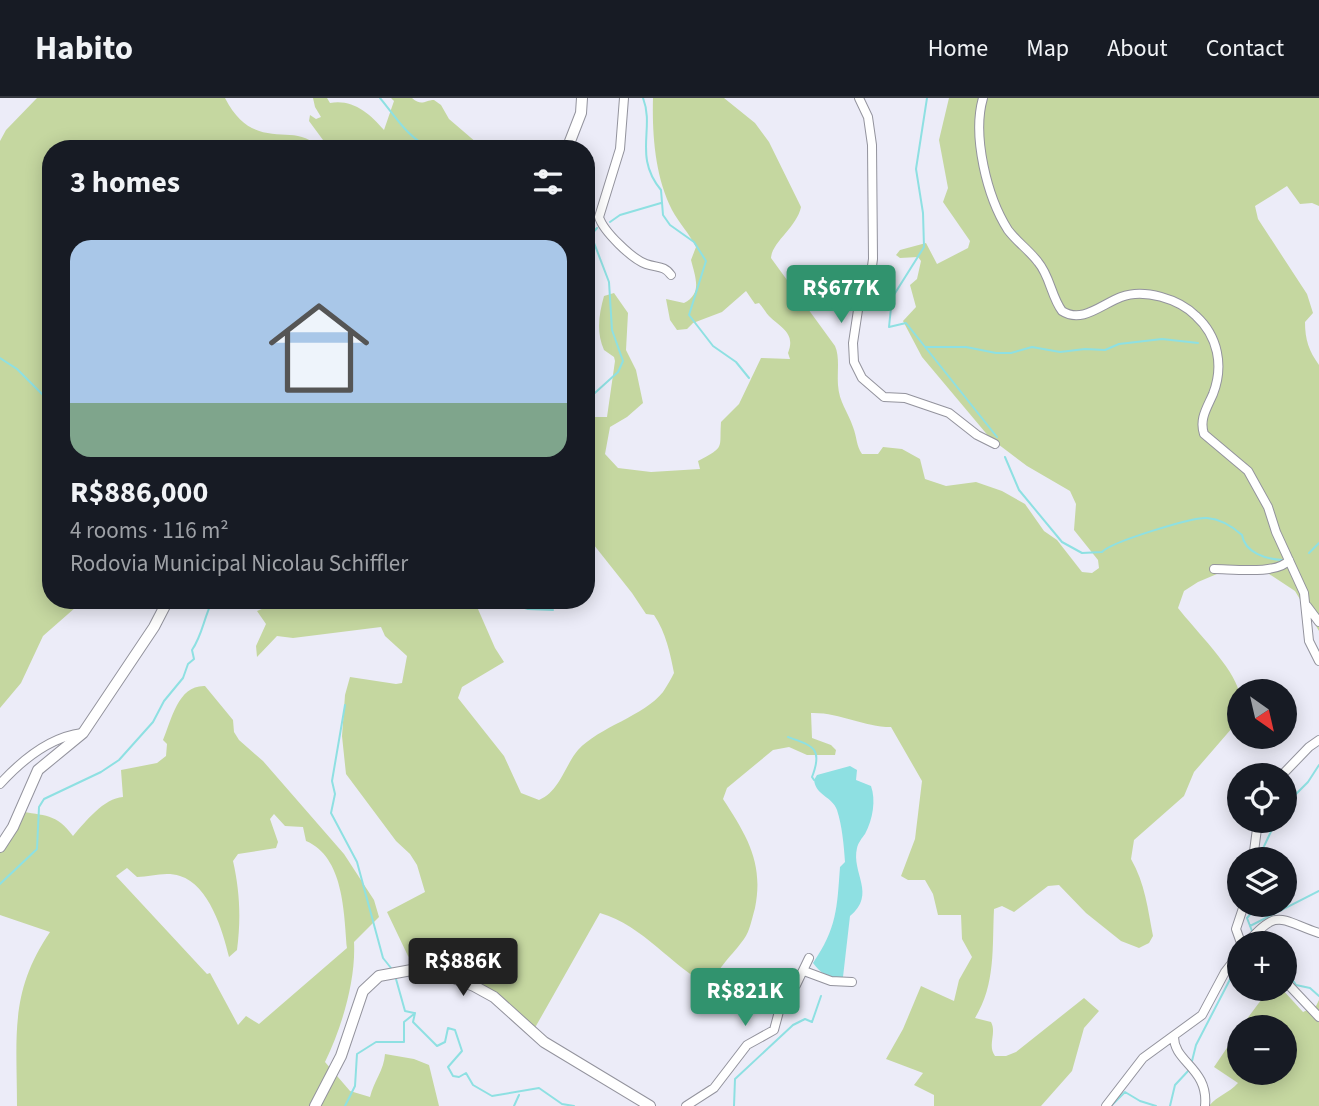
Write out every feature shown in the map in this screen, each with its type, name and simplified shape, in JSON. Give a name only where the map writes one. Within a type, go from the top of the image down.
[{"type":"street","points":[[570,140],[581,113],[582,98]]},
{"type":"street","points":[[624,98],[620,149],[599,217],[607,232],[643,262],[665,268],[671,275]]},
{"type":"street","points":[[859,98],[868,117],[872,145],[873,259],[870,280],[858,310],[853,343],[854,362],[862,378],[884,397],[905,398],[949,412],[977,435],[995,444]]},
{"type":"street","points":[[983,98],[979,136],[989,188],[1007,227],[1017,242],[1038,262],[1062,311],[1080,315],[1122,297],[1152,296],[1182,304],[1209,332],[1220,363],[1214,393],[1203,418],[1204,434],[1248,471],[1268,507],[1304,593],[1309,640],[1319,661]]},
{"type":"street","points":[[1214,569],[1270,569],[1281,567],[1289,560]]},
{"type":"street","points":[[1307,606],[1319,622]]},
{"type":"street","points":[[0,847],[13,827],[38,770],[83,733],[155,627],[164,609]]},
{"type":"street","points":[[0,784],[19,764],[39,750],[83,733]]},
{"type":"street","points":[[1294,763],[1319,740]]},
{"type":"street","points":[[1258,931],[1266,922],[1279,919],[1319,933]]},
{"type":"street","points":[[686,1106],[714,1088],[747,1045],[774,1030],[781,1004],[804,971],[809,958]]},
{"type":"street","points":[[315,1106],[341,1056],[363,991],[385,973],[417,969],[441,973],[486,992],[544,1042],[650,1106]]},
{"type":"street","points":[[1106,1106],[1143,1058],[1202,1015],[1227,969]]},
{"type":"street","points":[[804,971],[831,981],[852,982]]},
{"type":"street","points":[[1297,994],[1319,1017]]},
{"type":"street","points":[[1174,1036],[1177,1049],[1200,1077],[1206,1092],[1205,1106]]},
{"type":"green space","points":[[37,98],[225,98],[237,116],[249,127],[262,132],[299,136],[310,140],[42,140],[42,609],[74,609],[43,636],[21,683],[0,708],[0,141],[6,130]]},
{"type":"green space","points":[[313,98],[327,98],[330,103],[353,105],[384,130],[394,101],[391,98],[412,98],[421,103],[434,100],[441,105],[449,119],[474,140],[323,140],[309,121],[310,115],[316,119],[321,117]]},
{"type":"green space","points":[[653,98],[724,98],[755,123],[769,142],[801,207],[795,221],[772,252],[771,258],[835,346],[840,397],[862,454],[878,454],[883,447],[902,449],[920,459],[925,479],[946,486],[976,482],[1002,491],[1025,504],[1044,531],[1057,540],[1082,572],[1092,573],[1099,568],[1098,560],[1074,530],[1076,504],[1070,491],[1027,466],[990,438],[922,357],[903,321],[916,307],[910,285],[917,279],[921,261],[918,257],[900,258],[896,255],[900,250],[926,243],[937,264],[968,248],[970,241],[943,202],[948,188],[939,140],[949,98],[1319,98],[1319,206],[1312,203],[1300,204],[1287,186],[1255,206],[1258,219],[1307,294],[1313,313],[1305,322],[1308,345],[1319,365],[1319,631],[1295,591],[1266,572],[1231,568],[1184,591],[1178,608],[1234,679],[1227,679],[1227,734],[1194,772],[1184,796],[1134,840],[1131,859],[1140,877],[1148,907],[1153,936],[1149,943],[1139,948],[1121,941],[1086,913],[1059,885],[1048,886],[1014,912],[1002,906],[994,909],[990,979],[975,1018],[991,1022],[995,1056],[1016,1052],[1084,998],[1099,1011],[1084,1028],[1072,1071],[1041,1106],[934,1106],[934,1095],[914,1085],[923,1073],[886,1059],[903,1029],[921,986],[954,1001],[959,980],[972,957],[962,939],[961,915],[938,915],[933,894],[925,880],[908,880],[901,876],[915,839],[922,781],[891,727],[811,713],[812,738],[831,745],[836,750],[835,755],[807,755],[789,747],[773,750],[727,788],[723,799],[751,850],[757,877],[757,892],[748,932],[721,967],[711,987],[630,927],[600,913],[532,1033],[483,992],[416,964],[408,956],[387,912],[425,892],[417,865],[410,854],[396,841],[346,774],[342,736],[345,695],[350,677],[402,683],[407,656],[385,636],[381,627],[293,638],[277,636],[257,657],[256,646],[266,624],[257,611],[262,609],[478,609],[504,662],[462,687],[458,698],[504,756],[521,793],[539,800],[552,790],[573,756],[587,742],[645,708],[663,692],[674,673],[662,629],[654,615],[646,614],[595,546],[595,417],[607,417],[615,361],[614,357],[604,350],[600,336],[604,296],[614,293],[628,313],[626,350],[636,370],[643,403],[610,427],[605,454],[618,468],[651,472],[700,469],[698,461],[719,446],[721,422],[739,404],[761,358],[790,359],[790,340],[786,331],[759,303],[755,304],[746,291],[722,312],[693,323],[687,329],[677,330],[670,320],[666,299],[684,303],[696,290],[691,260],[696,247],[666,197],[658,170]]},
{"type":"green space","points":[[205,686],[233,720],[234,732],[239,740],[263,761],[344,854],[374,900],[379,917],[354,942],[353,972],[347,1003],[325,1062],[350,1091],[370,1097],[385,1054],[414,1059],[429,1065],[439,1106],[17,1106],[18,1016],[28,975],[50,932],[0,915],[0,848],[18,811],[55,819],[73,836],[102,806],[123,797],[121,770],[157,763],[166,756],[167,744],[163,740],[173,713],[182,697],[196,687]],"holes":[[[274,814],[285,826],[303,827],[306,841],[319,849],[335,873],[343,903],[347,948],[259,1024],[246,1016],[238,1025],[210,973],[207,974],[116,876],[127,868],[137,877],[169,874],[190,881],[207,899],[213,910],[229,957],[237,950],[239,927],[233,861],[238,854],[276,848],[278,842],[270,819]]]},
{"type":"green space","points":[[1319,1000],[1319,1106],[1209,1106],[1236,1085],[1297,1085],[1297,1015],[1250,1015],[1260,1001],[1293,1001],[1303,1012],[1316,1006]]},
{"type":"green space","points":[[1227,1048],[1227,1076],[1214,1067]]},
{"type":"water","points":[[850,766],[857,770],[856,780],[871,786],[873,810],[857,848],[862,900],[850,916],[843,977],[834,977],[823,973],[813,963],[827,939],[834,917],[840,867],[845,862],[843,842],[835,805],[818,789],[814,780],[817,775]]},
{"type":"waterway","points":[[380,98],[417,140]]},
{"type":"waterway","points":[[643,98],[647,121],[648,166],[661,190],[663,215],[670,225],[694,242],[706,261],[689,315],[713,346],[736,362],[749,378]]},
{"type":"waterway","points":[[927,98],[916,169],[923,213],[924,247],[892,298],[889,327],[906,323],[997,437]]},
{"type":"waterway","points":[[610,222],[620,215],[661,203]]},
{"type":"waterway","points":[[595,245],[609,282],[612,330],[623,361],[618,372],[595,393]]},
{"type":"waterway","points":[[925,347],[966,347],[1011,353],[1032,347],[1060,352],[1105,350],[1119,344],[1162,339],[1198,343]]},
{"type":"waterway","points":[[0,358],[17,369],[42,394]]},
{"type":"waterway","points":[[1005,457],[1019,490],[1062,542],[1082,553],[1102,552],[1120,542],[1152,531],[1207,518],[1235,529],[1242,535],[1247,546],[1257,554],[1282,560]]},
{"type":"waterway","points":[[1309,553],[1319,543]]},
{"type":"waterway","points":[[0,884],[37,849],[39,807],[44,799],[101,772],[119,760],[153,722],[164,701],[183,678],[188,664],[194,659],[192,650],[208,609]]},
{"type":"waterway","points":[[528,609],[553,610]]},
{"type":"waterway","points":[[345,705],[332,781],[335,794],[331,813],[357,862],[383,958],[391,968]]},
{"type":"waterway","points":[[788,737],[814,750],[817,760],[812,777],[814,780]]},
{"type":"waterway","points":[[1297,793],[1319,765]]},
{"type":"waterway","points":[[1264,847],[1270,833]]},
{"type":"waterway","points":[[1250,926],[1319,891]]},
{"type":"waterway","points":[[1248,917],[1252,931]]},
{"type":"waterway","points":[[396,979],[405,1011],[414,1013]]},
{"type":"waterway","points":[[1192,1061],[1196,1045],[1227,985]]},
{"type":"waterway","points":[[1297,985],[1310,988],[1319,996]]},
{"type":"waterway","points":[[734,1106],[735,1079],[793,1025],[805,1019],[812,1022],[821,996]]},
{"type":"waterway","points":[[415,1013],[413,1022],[437,1046],[445,1042],[448,1028],[455,1030],[462,1051],[448,1067],[453,1076],[459,1077],[466,1073],[473,1085],[492,1096],[539,1088],[562,1104],[574,1106]]},
{"type":"waterway","points":[[345,1106],[355,1086],[357,1054],[376,1042],[404,1042],[404,1022],[414,1014]]},
{"type":"waterway","points":[[1170,1106],[1175,1085],[1189,1070]]},
{"type":"waterway","points":[[1111,1106],[1125,1092],[1156,1106]]},
{"type":"waterway","points":[[514,1106],[519,1095]]}]
